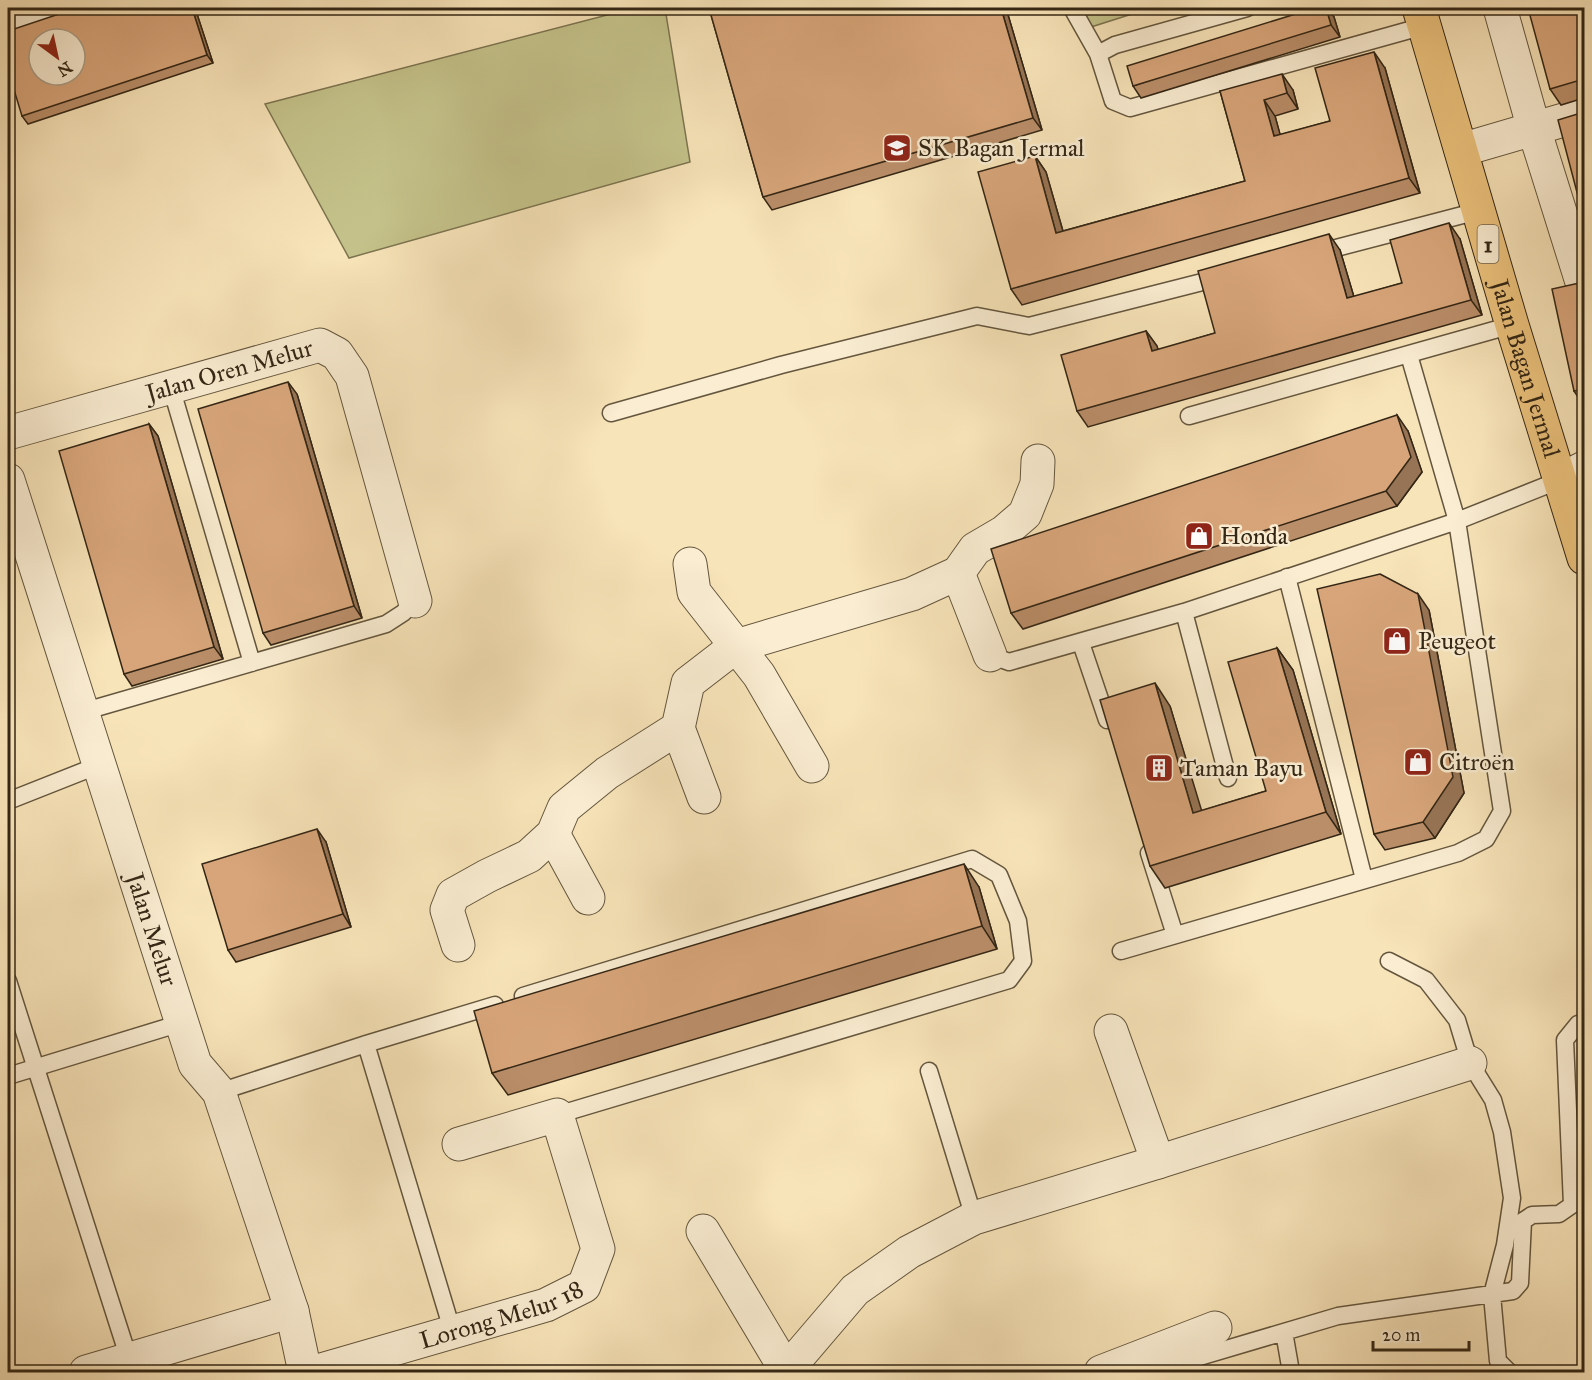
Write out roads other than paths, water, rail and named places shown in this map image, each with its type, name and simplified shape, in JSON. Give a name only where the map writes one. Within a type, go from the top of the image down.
[{"type":"main road","name":"Jalan Bagan Jermal","points":[[1422,17],[1512,325],[1572,474],[1584,558]]},
{"type":"street","points":[[8,21],[48,8]]},
{"type":"street","points":[[1500,8],[1534,129],[1581,279],[1584,279]]},
{"type":"street","points":[[1461,150],[1584,114]]},
{"type":"street","name":"Jalan Oren Melur","points":[[8,433],[320,345],[337,354],[352,376],[415,602]]},
{"type":"street","points":[[704,797],[678,728],[688,683],[735,646],[912,594],[958,573],[975,549],[1004,532],[1025,514],[1037,484],[1038,461]]},
{"type":"street","name":"Jalan Melur","points":[[8,480],[181,1023],[195,1064],[219,1092],[292,1311],[305,1372]]},
{"type":"street","points":[[690,564],[694,592],[759,675],[812,766]]},
{"type":"street","points":[[958,573],[990,655]]},
{"type":"street","points":[[458,945],[447,910],[453,895],[529,856],[553,834],[564,808],[607,772],[678,728]]},
{"type":"street","points":[[553,834],[588,898]]},
{"type":"street","points":[[1111,1031],[1158,1162]]},
{"type":"street","points":[[703,1231],[785,1371],[855,1290],[909,1252],[974,1218],[1470,1064]]},
{"type":"street","points":[[459,1144],[557,1114]]},
{"type":"street","name":"Lorong Melur 18","points":[[314,1372],[546,1305],[584,1286],[598,1249],[557,1114]]},
{"type":"street","points":[[86,1372],[292,1311]]},
{"type":"street","points":[[1101,1372],[1215,1328]]},
{"type":"lane","points":[[1072,8],[1098,54],[1113,101],[1130,108],[1422,17]]},
{"type":"lane","points":[[1098,54],[1115,45],[1247,8]]},
{"type":"lane","points":[[1306,255],[1478,211]]},
{"type":"lane","points":[[611,413],[781,365],[976,316],[1029,326],[1237,273]]},
{"type":"lane","points":[[1189,416],[1512,325]]},
{"type":"lane","points":[[1121,951],[1458,853],[1486,839],[1502,811],[1457,521],[1409,355]]},
{"type":"lane","points":[[171,387],[252,663]]},
{"type":"lane","points":[[990,655],[1009,662],[1184,612],[1457,521],[1572,474]]},
{"type":"lane","points":[[1287,578],[1364,879]]},
{"type":"lane","points":[[82,712],[386,624],[403,614],[415,602]]},
{"type":"lane","points":[[1184,612],[1228,778]]},
{"type":"lane","points":[[1081,642],[1111,731]]},
{"type":"lane","points":[[8,801],[99,765]]},
{"type":"lane","points":[[1143,833],[1175,935]]},
{"type":"lane","points":[[219,1092],[366,1044],[972,858],[999,875],[1018,921],[1023,961],[1009,980],[557,1114]]},
{"type":"lane","points":[[1389,961],[1426,980],[1457,1020],[1470,1064],[1492,1100],[1502,1132],[1512,1198],[1505,1245],[1492,1295],[1498,1361],[1509,1372]]},
{"type":"lane","points":[[8,981],[129,1359]]},
{"type":"lane","points":[[8,1076],[181,1023]]},
{"type":"lane","points":[[1157,1372],[1169,1366],[1338,1316],[1513,1291],[1520,1283],[1523,1221],[1532,1215],[1559,1214],[1572,1205],[1565,1040],[1578,1024],[1584,1025]]},
{"type":"lane","points":[[366,1044],[453,1333]]},
{"type":"lane","points":[[929,1071],[974,1218]]},
{"type":"lane","points":[[1284,1332],[1291,1372]]},
{"type":"place","name":"SK Bagan Jermal","points":[[897,148]]},
{"type":"place","name":"Honda","points":[[1199,536]]},
{"type":"place","name":"Peugeot","points":[[1397,641]]},
{"type":"place","name":"Citroën","points":[[1418,762]]},
{"type":"place","name":"Taman Bayu","points":[[1159,768]]}]
